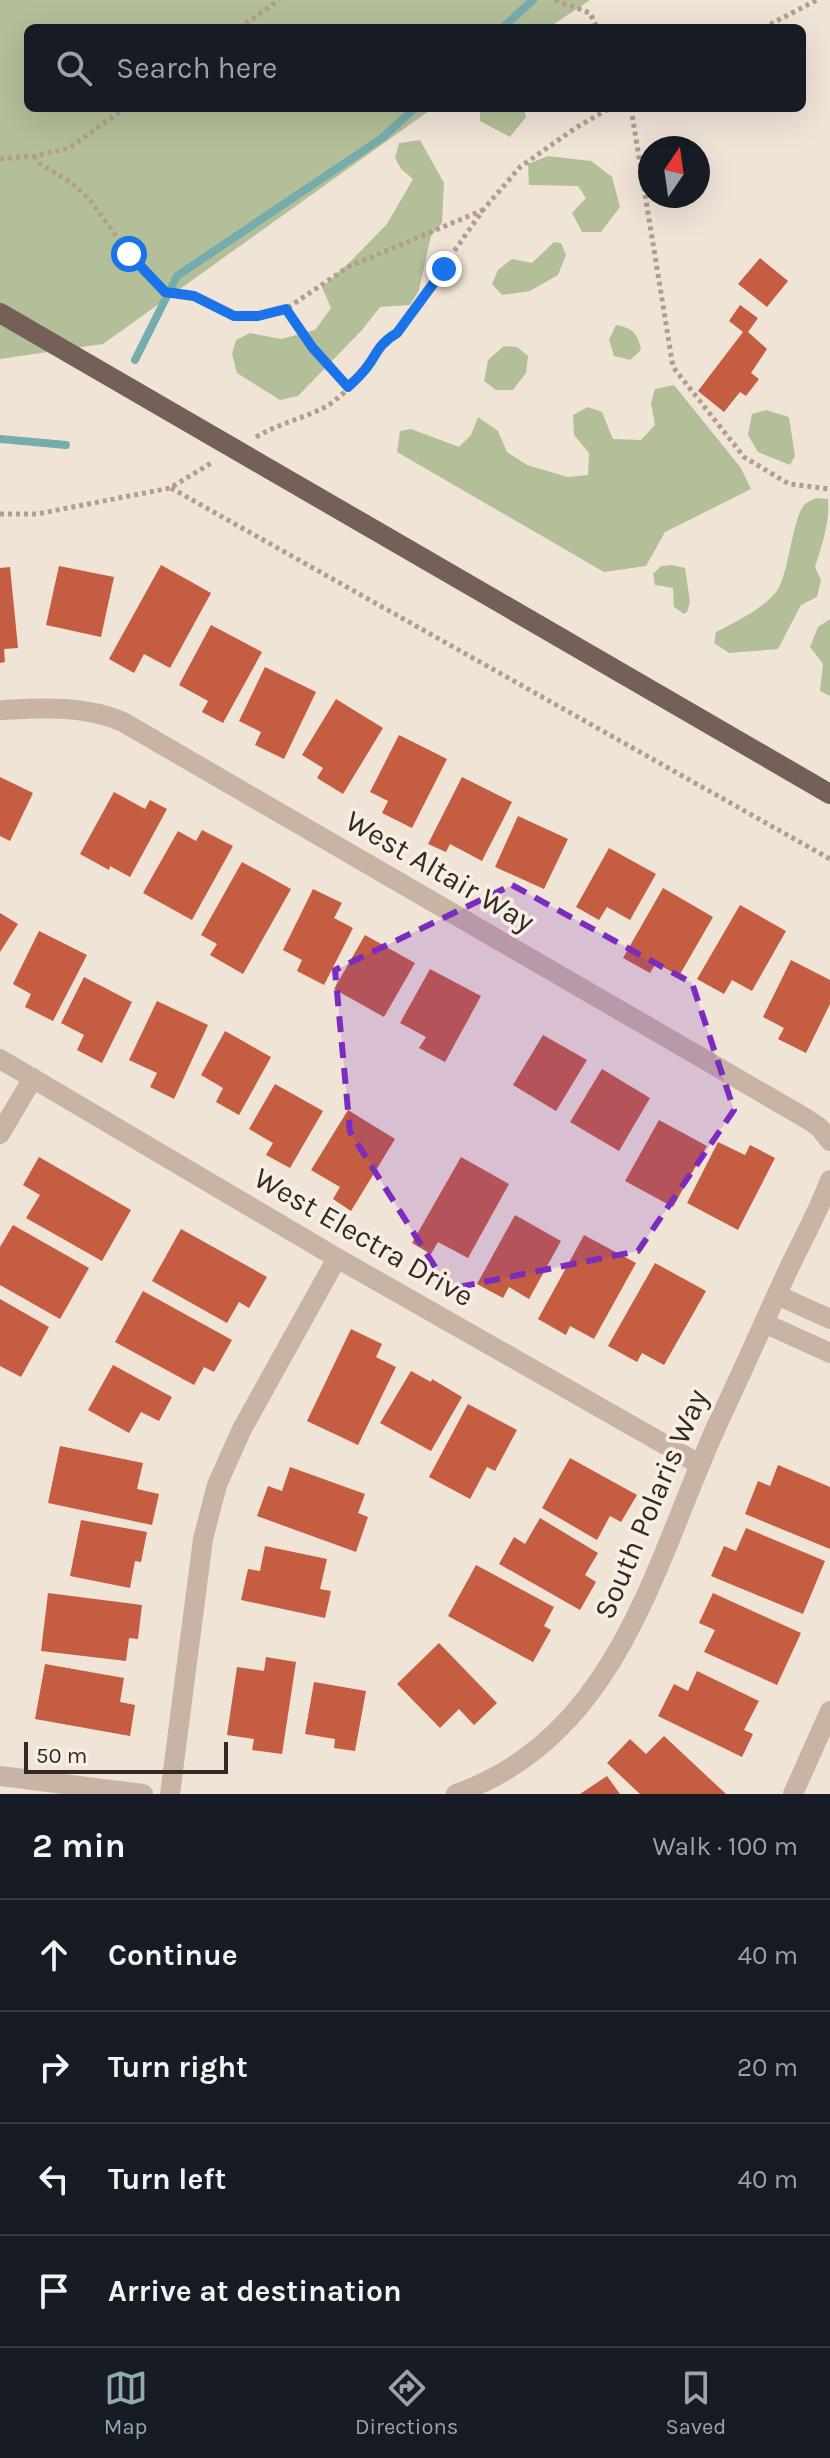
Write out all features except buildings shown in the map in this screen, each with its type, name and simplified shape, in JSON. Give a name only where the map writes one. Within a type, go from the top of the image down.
[{"type":"main road","points":[[0,313],[830,794]]},
{"type":"street","name":"West Altair Way","points":[[0,710],[62,708],[91,711],[123,722],[807,1119],[819,1127],[830,1141]]},
{"type":"street","name":"West Electra Drive","points":[[0,1059],[337,1258],[699,1464]]},
{"type":"street","points":[[0,1134],[33,1078]]},
{"type":"street","name":"South Polaris Way","points":[[456,1794],[484,1782],[533,1751],[566,1722],[607,1671],[633,1623],[699,1464],[830,1180]]},
{"type":"street","points":[[170,1794],[201,1555],[217,1485],[242,1429],[337,1258]]},
{"type":"street","points":[[777,1295],[830,1319]]},
{"type":"street","points":[[764,1323],[830,1353]]},
{"type":"street","points":[[793,1794],[830,1711]]},
{"type":"street","points":[[0,1776],[30,1787],[143,1794]]},
{"type":"path","points":[[245,24],[279,0]]},
{"type":"path","points":[[555,0],[590,13],[595,24]]},
{"type":"path","points":[[771,24],[817,0]]},
{"type":"path","points":[[0,159],[69,148],[119,112]]},
{"type":"path","points":[[275,426],[328,406],[364,372],[376,350],[397,333],[483,210],[520,167],[603,112]]},
{"type":"path","points":[[632,112],[673,367],[744,457],[789,484],[830,489]]},
{"type":"path","points":[[34,156],[39,163],[72,183],[90,200],[129,254],[165,292],[194,296],[234,316],[258,316],[286,309],[348,267],[483,210]]},
{"type":"path","points":[[286,309],[312,347],[348,387]]},
{"type":"path","points":[[0,514],[37,514],[170,488],[830,859]]},
{"type":"highlighted area","points":[[512,885],[692,983],[734,1110],[638,1251],[449,1289],[350,1132],[335,970]]},
{"type":"green space","points":[[0,0],[590,0],[554,24],[24,24],[24,112],[427,112],[103,344],[0,359]]},
{"type":"green space","points":[[480,112],[525,112],[526,117],[510,137],[480,121]]},
{"type":"green space","points":[[420,140],[444,183],[442,223],[431,236],[419,290],[410,305],[380,307],[298,396],[280,400],[237,373],[232,354],[236,340],[250,333],[281,339],[315,330],[331,308],[322,287],[387,224],[413,179],[401,169],[395,158],[399,143]]},
{"type":"green space","points":[[548,156],[591,161],[612,177],[620,207],[601,232],[582,232],[572,213],[586,198],[578,186],[529,185],[528,164]]},
{"type":"green space","points":[[554,242],[561,243],[566,255],[558,275],[530,291],[502,295],[492,284],[498,270],[512,259],[532,263]]},
{"type":"green space","points":[[616,325],[631,330],[638,340],[641,350],[630,360],[614,356],[609,340]]},
{"type":"green space","points":[[504,346],[517,347],[528,356],[526,373],[513,390],[496,390],[484,381],[488,360]]},
{"type":"green space","points":[[674,385],[741,468],[751,489],[665,532],[646,566],[604,572],[397,452],[400,431],[411,429],[459,447],[471,435],[478,417],[498,431],[507,452],[527,465],[568,477],[588,475],[589,453],[574,435],[573,415],[588,407],[602,412],[613,439],[641,440],[655,425],[651,403],[655,389]]},
{"type":"green space","points":[[766,410],[789,417],[795,456],[790,465],[758,452],[748,435],[752,414]]},
{"type":"green space","points":[[816,498],[828,499],[825,533],[815,567],[821,580],[817,597],[801,605],[778,649],[729,653],[714,643],[716,632],[759,608],[778,589],[801,511],[805,504]]},
{"type":"green space","points":[[661,566],[685,568],[690,602],[684,614],[674,607],[673,588],[655,585],[653,574]]},
{"type":"green space","points":[[830,619],[830,696],[820,691],[823,664],[810,647],[818,627]]},
{"type":"waterway","points":[[506,24],[533,0]]},
{"type":"waterway","points":[[135,360],[177,276],[382,138],[411,112]]},
{"type":"waterway","points":[[0,439],[66,445]]},
{"type":"route","points":[[129,254],[165,292],[194,296],[234,316],[258,316],[286,309],[312,347],[348,387],[364,372],[385,340],[397,333],[444,269]]}]
